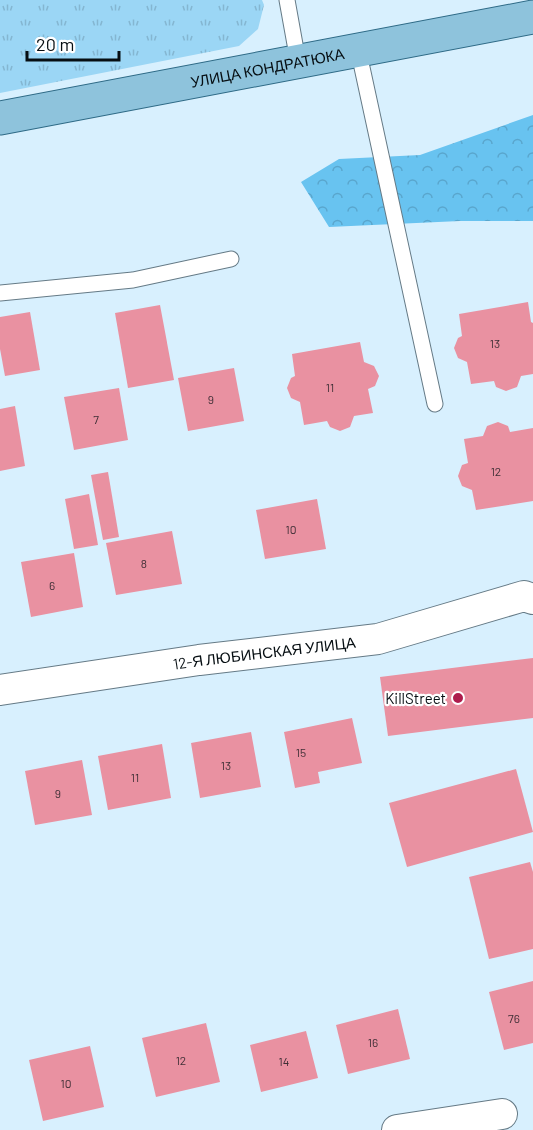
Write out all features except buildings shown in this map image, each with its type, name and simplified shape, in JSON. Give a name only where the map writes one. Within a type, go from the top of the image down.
[{"type":"main road","name":"УЛИЦА КОНДРАТЮКА","points":[[0,118],[533,17]]},
{"type":"street","name":"12-Я ЛЮБИНСКАЯ УЛИЦА","points":[[0,690],[199,660],[378,639],[528,598]]},
{"type":"street","points":[[397,1130],[502,1114]]},
{"type":"lane","points":[[287,0],[298,61]]},
{"type":"lane","points":[[358,49],[435,404]]},
{"type":"lane","points":[[0,293],[133,280],[231,260]]},
{"type":"green space","points":[[0,0],[262,0],[264,5],[258,29],[239,46],[0,93]]},
{"type":"green space","points":[[533,115],[533,221],[460,221],[329,227],[301,182],[339,159],[420,155]]},
{"type":"place","name":"KillStreet","points":[[458,698]]}]
